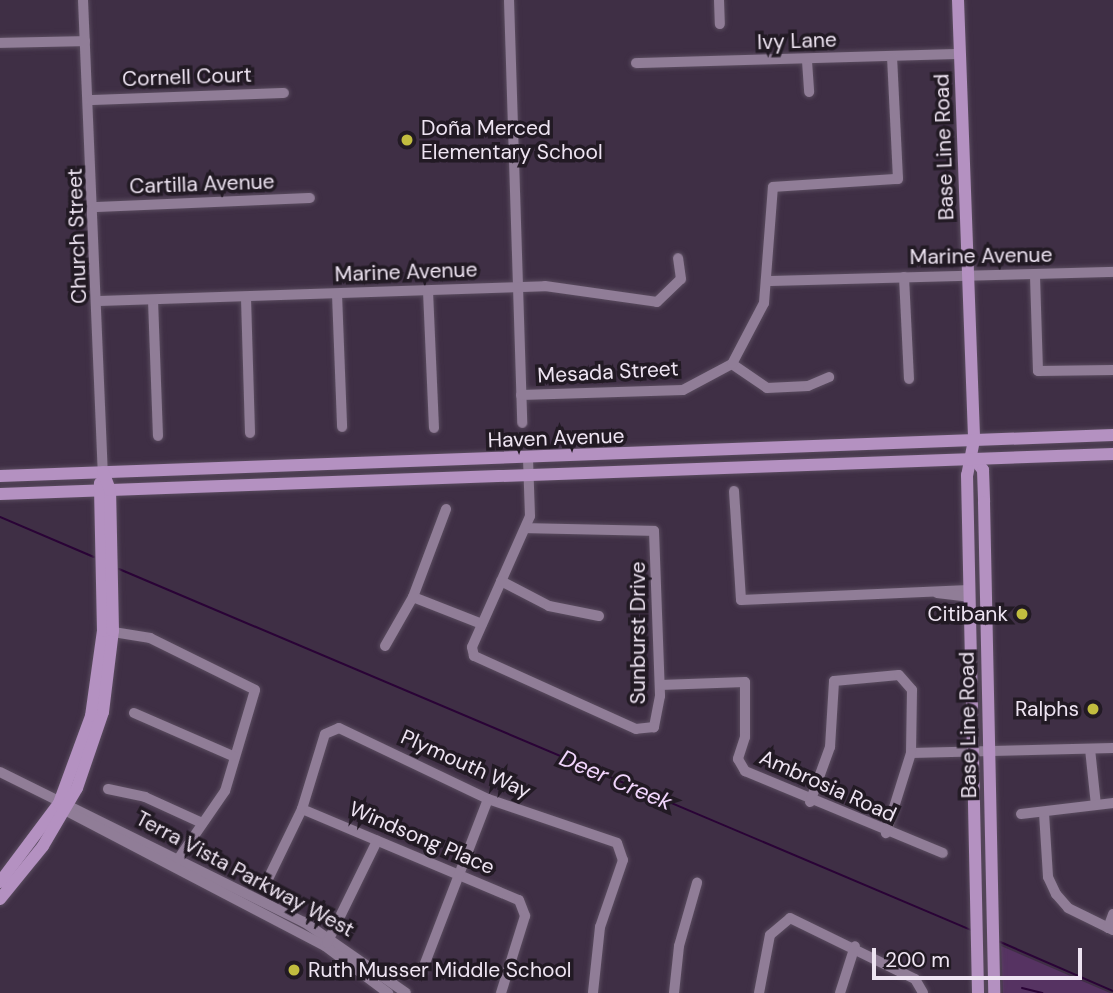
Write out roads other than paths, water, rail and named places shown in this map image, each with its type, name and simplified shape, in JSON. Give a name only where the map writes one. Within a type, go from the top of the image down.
[{"type":"main road","name":"Base Line Road","points":[[958,0],[975,460],[967,475],[970,752],[978,993]]},
{"type":"main road","name":"Haven Avenue","points":[[0,476],[1113,435]]},
{"type":"main road","name":"Haven Avenue","points":[[0,494],[1113,454]]},
{"type":"main road","name":"Base Line Road","points":[[975,460],[983,470],[984,491],[986,752],[994,993]]},
{"type":"main road","name":"Church Street","points":[[0,899],[64,806],[103,712],[108,631],[103,472]]},
{"type":"main road","name":"Church Street","points":[[0,881],[64,806]]},
{"type":"street","name":"Church Street","points":[[83,0],[96,207],[103,472]]},
{"type":"street","points":[[509,0],[522,424]]},
{"type":"street","points":[[719,0],[720,24]]},
{"type":"street","points":[[0,43],[85,41]]},
{"type":"street","name":"Ivy Lane","points":[[636,63],[807,61],[960,54]]},
{"type":"street","points":[[829,377],[808,386],[767,387],[732,365],[761,313],[773,187],[898,179],[892,58]]},
{"type":"street","points":[[807,61],[809,92]]},
{"type":"street","name":"Cornell Court","points":[[91,100],[284,93]]},
{"type":"street","name":"Cartilla Avenue","points":[[96,207],[310,198]]},
{"type":"street","name":"Marine Avenue","points":[[99,302],[569,287],[657,302],[681,279],[678,258]]},
{"type":"street","name":"Marine Avenue","points":[[766,281],[969,273],[1035,276],[1113,272]]},
{"type":"street","points":[[1035,276],[1038,371],[1113,370]]},
{"type":"street","points":[[904,277],[909,379]]},
{"type":"street","points":[[428,291],[434,428]]},
{"type":"street","points":[[337,294],[342,427]]},
{"type":"street","points":[[246,298],[250,433]]},
{"type":"street","points":[[153,300],[158,436]]},
{"type":"street","name":"Mesada Street","points":[[521,395],[683,390],[732,365]]},
{"type":"street","points":[[413,597],[482,624],[526,528],[528,458]]},
{"type":"street","points":[[734,491],[741,600],[969,594]]},
{"type":"street","points":[[385,646],[413,597],[446,509]]},
{"type":"street","name":"Sunburst Drive","points":[[482,624],[474,656],[645,730],[654,727],[660,685],[654,531],[526,528]]},
{"type":"street","points":[[501,581],[549,606],[599,616]]},
{"type":"street","points":[[108,631],[150,638],[254,690],[225,791],[179,858]]},
{"type":"street","points":[[810,802],[830,747],[834,681],[909,680],[911,753],[886,833]]},
{"type":"street","name":"Ambrosia Road","points":[[660,685],[745,682],[739,765],[810,802],[943,853]]},
{"type":"street","points":[[134,713],[233,756]]},
{"type":"street","name":"Plymouth Way","points":[[302,808],[332,728],[488,799],[569,823],[622,849],[600,927],[593,993]]},
{"type":"street","points":[[911,753],[1113,748]]},
{"type":"street","points":[[1090,749],[1096,805]]},
{"type":"street","name":"Terra Vista Parkway West","points":[[0,772],[328,942],[388,993]]},
{"type":"street","points":[[108,789],[145,797],[202,823]]},
{"type":"street","points":[[422,971],[488,799]]},
{"type":"street","points":[[1021,814],[1113,803]]},
{"type":"street","name":"Terra Vista Parkway West","points":[[64,806],[179,858],[328,942],[406,993]]},
{"type":"street","points":[[269,877],[302,808]]},
{"type":"street","name":"Windsong Place","points":[[302,808],[458,875],[524,907],[501,993]]},
{"type":"street","points":[[1044,813],[1048,877],[1056,894],[1068,908],[1110,929],[1113,914]]},
{"type":"street","points":[[328,942],[377,841]]},
{"type":"street","points":[[674,993],[679,946],[697,883]]},
{"type":"street","points":[[759,993],[771,935],[782,919],[798,920],[855,946],[921,988]]},
{"type":"street","points":[[840,993],[855,946]]},
{"type":"waterway","name":"Deer Creek","points":[[0,517],[94,557]]},
{"type":"waterway","name":"Deer Creek","points":[[119,569],[971,930]]},
{"type":"waterway","name":"Deer Creek","points":[[998,941],[1113,991]]},
{"type":"waterway","points":[[1022,988],[1042,993]]},
{"type":"place","name":"Doña Merced Elementary School","points":[[407,140]]},
{"type":"place","name":"Citibank","points":[[1022,614]]},
{"type":"place","name":"Ralphs","points":[[1093,709]]},
{"type":"place","name":"Ruth Musser Middle School","points":[[294,970]]}]
